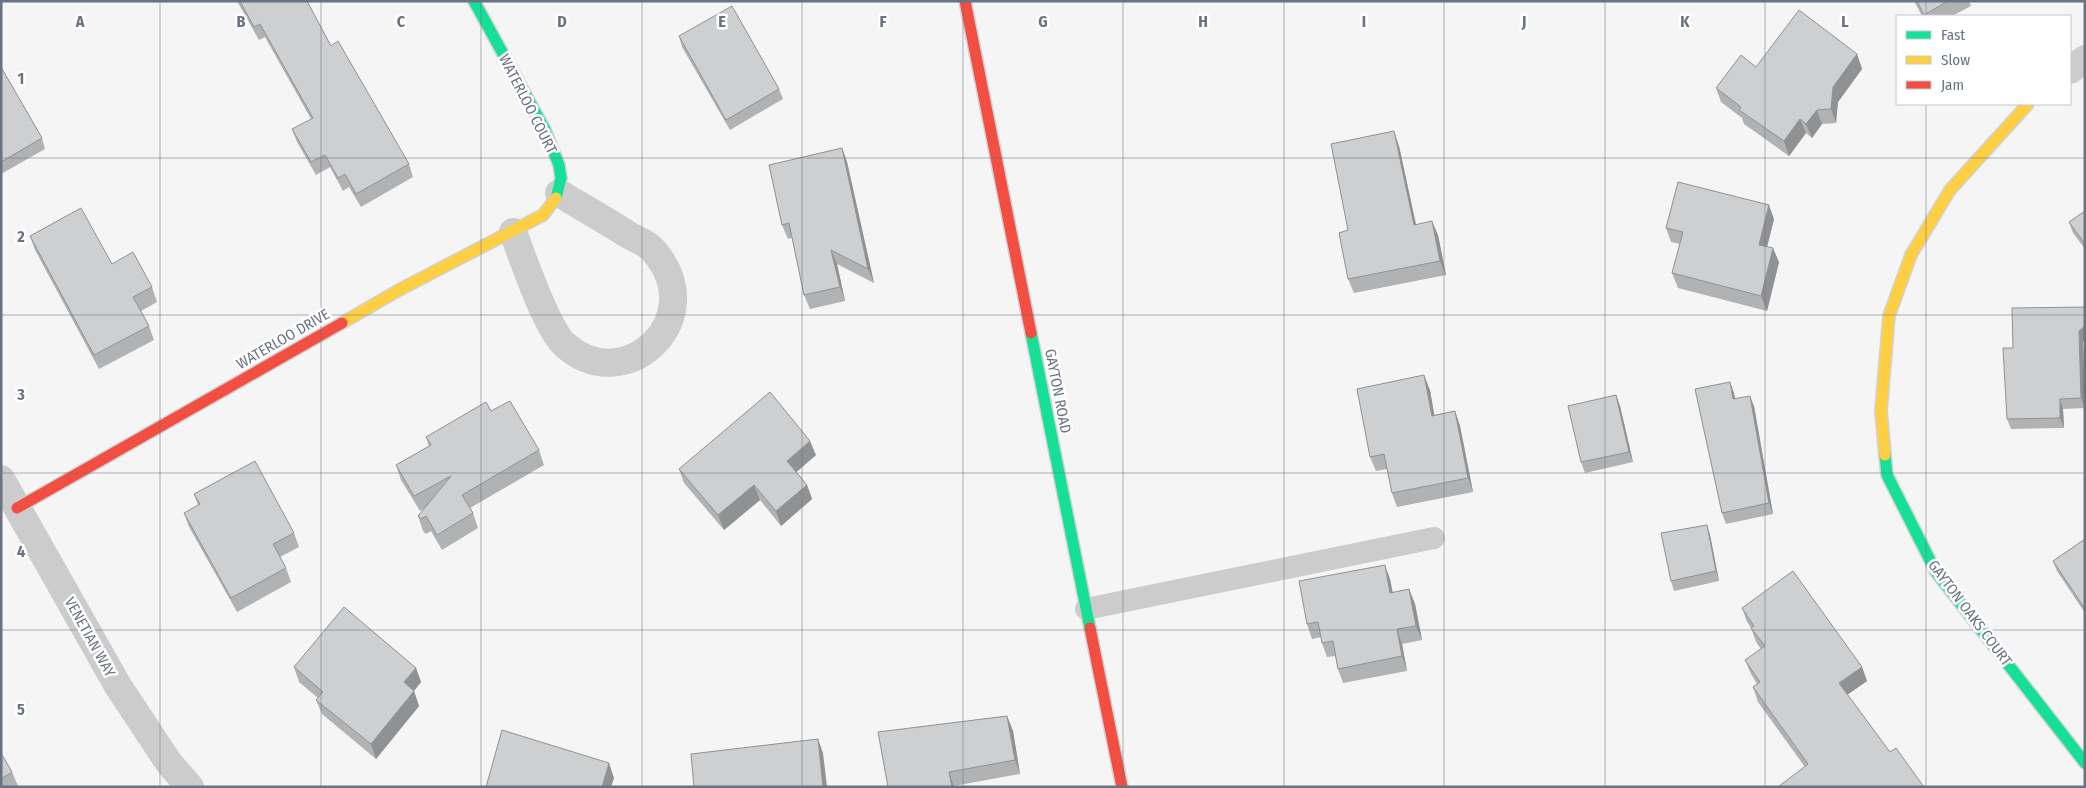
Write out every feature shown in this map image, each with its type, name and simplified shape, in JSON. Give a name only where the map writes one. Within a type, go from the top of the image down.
[{"type":"street","name":"WATERLOO COURT","points":[[474,1],[545,130],[559,165],[561,178],[559,193]]},
{"type":"street","name":"GAYTON ROAD","points":[[964,1],[1122,787]]},
{"type":"street","points":[[2071,69],[2085,59]]},
{"type":"street","name":"GAYTON OAKS COURT","points":[[2027,105],[1950,190],[1910,255],[1889,316],[1881,411],[1887,475],[1936,572],[2085,763]]},
{"type":"street","points":[[513,232],[553,330],[563,344],[578,355],[593,361],[612,362],[632,358],[654,345],[671,320],[674,299],[669,272],[652,248],[559,193]]},
{"type":"street","name":"WATERLOO DRIVE","points":[[17,508],[398,290],[543,215],[559,193]]},
{"type":"street","name":"VENETIAN WAY","points":[[1,479],[118,686],[169,763],[190,787]]},
{"type":"lane","points":[[1086,609],[1434,538]]},
{"type":"building","points":[[240,1],[307,1],[331,46],[338,41],[409,164],[356,194],[345,174],[338,178],[325,155],[311,162],[292,129],[313,118],[260,24],[254,27]]},
{"type":"building","points":[[1917,1],[1948,1],[1924,15]]},
{"type":"building","points":[[732,6],[779,89],[726,120],[679,36]]},
{"type":"building","points":[[1799,10],[1857,54],[1833,87],[1831,109],[1817,110],[1806,124],[1800,119],[1784,141],[1739,110],[1741,107],[1716,88],[1741,55],[1756,67]]},
{"type":"building","points":[[1,67],[42,138],[1,162]]},
{"type":"building","points":[[1394,131],[1414,225],[1432,221],[1440,261],[1348,279],[1339,233],[1348,230],[1331,144]]},
{"type":"building","points":[[842,148],[868,269],[831,250],[840,287],[804,295],[789,223],[782,225],[769,165]]},
{"type":"building","points":[[1678,182],[1769,205],[1759,245],[1773,248],[1761,296],[1672,273],[1683,232],[1666,228]]},
{"type":"building","points":[[81,208],[112,264],[133,252],[152,287],[133,297],[149,326],[94,355],[30,236]]},
{"type":"building","points":[[2085,211],[2085,244],[2069,222]]},
{"type":"building","points":[[2085,307],[2085,326],[2079,331],[2081,398],[2060,399],[2060,418],[2007,419],[2003,348],[2013,348],[2012,308]]},
{"type":"building","points":[[1424,375],[1432,416],[1455,411],[1468,478],[1392,493],[1384,454],[1370,457],[1357,389]]},
{"type":"building","points":[[1730,382],[1733,399],[1750,396],[1769,503],[1722,513],[1695,389]]},
{"type":"building","points":[[770,392],[810,441],[787,461],[807,485],[776,511],[754,485],[718,515],[679,469]]},
{"type":"building","points":[[1616,395],[1629,452],[1581,462],[1568,406]]},
{"type":"building","points":[[510,401],[539,450],[462,495],[473,513],[437,535],[426,516],[421,519],[418,516],[451,476],[414,496],[396,465],[431,445],[426,437],[486,402],[491,411]]},
{"type":"building","points":[[255,461],[294,533],[273,544],[286,568],[231,598],[184,513],[200,504],[194,494]]},
{"type":"building","points":[[1707,525],[1716,571],[1671,581],[1661,533]]},
{"type":"building","points":[[2085,539],[2085,609],[2053,561]]},
{"type":"building","points":[[1385,565],[1390,593],[1409,589],[1416,626],[1397,629],[1402,656],[1338,669],[1333,641],[1322,643],[1318,622],[1307,624],[1299,581]]},
{"type":"building","points":[[1793,571],[1862,667],[1839,683],[1890,752],[1896,748],[1924,787],[1778,787],[1808,764],[1753,687],[1760,682],[1745,660],[1765,646],[1751,628],[1754,626],[1742,608]]},
{"type":"building","points":[[344,607],[416,668],[404,682],[414,691],[371,744],[316,700],[323,692],[294,667]]},
{"type":"building","points":[[1007,716],[1015,760],[949,772],[952,787],[888,787],[878,732]]},
{"type":"building","points":[[502,730],[609,763],[602,787],[486,787]]},
{"type":"building","points":[[818,739],[823,787],[694,787],[691,754]]},
{"type":"building","points":[[1,753],[12,772],[1,779]]},
{"type":"traffic: fast","points":[[474,1],[545,130],[559,165],[561,178],[556,198]]},
{"type":"traffic: fast","points":[[1031,333],[1090,628]]},
{"type":"traffic: fast","points":[[1885,455],[1887,475],[1936,572],[2085,763]]},
{"type":"traffic: slow","points":[[1885,455],[1881,411],[1889,316],[1911,255],[1950,190],[2027,105]]},
{"type":"traffic: slow","points":[[342,323],[399,290],[543,215],[556,198]]},
{"type":"traffic: jam","points":[[965,1],[1031,333]]},
{"type":"traffic: jam","points":[[17,508],[342,323]]},
{"type":"traffic: jam","points":[[1090,628],[1122,787]]}]
